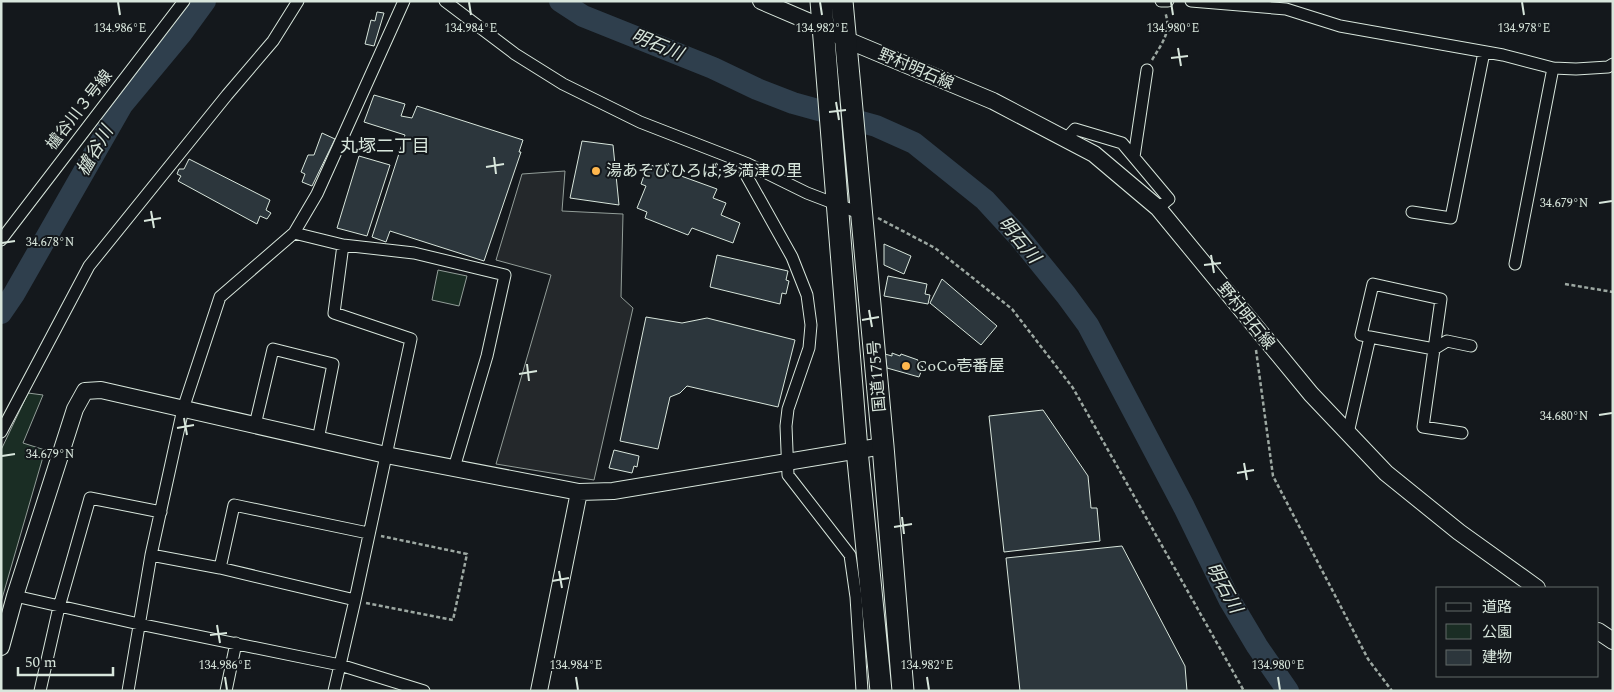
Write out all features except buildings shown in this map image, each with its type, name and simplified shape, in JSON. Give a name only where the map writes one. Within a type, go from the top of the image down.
[{"type":"highway","name":"国道175号","points":[[821,1],[857,450],[864,596],[881,691]]},
{"type":"highway","name":"国道175号","points":[[842,1],[883,446],[903,691]]},
{"type":"street","name":"櫨谷川３号線","points":[[1,240],[184,1]]},
{"type":"street","points":[[1,432],[89,266],[273,41],[298,1]]},
{"type":"street","points":[[128,691],[151,555],[183,409],[220,297],[294,233],[317,194],[404,1]]},
{"type":"street","points":[[445,1],[515,54],[563,84],[640,122],[748,164],[807,193],[862,214]]},
{"type":"street","name":"野村明石線","points":[[760,1],[824,28],[847,40],[993,101],[1094,154],[1158,208],[1311,394],[1386,473],[1458,532],[1536,587]]},
{"type":"street","points":[[1161,1],[1168,1]]},
{"type":"street","points":[[1191,1],[1286,9],[1340,26],[1484,52],[1553,68],[1576,69],[1613,64]]},
{"type":"street","points":[[1412,212],[1451,218],[1484,52]]},
{"type":"street","points":[[1514,264],[1553,68]]},
{"type":"street","points":[[1134,157],[1147,70]]},
{"type":"street","points":[[1066,140],[1075,129],[1122,142],[1169,199],[1158,208]]},
{"type":"street","points":[[748,164],[745,173],[792,256],[807,295],[811,324],[809,348],[788,409],[786,426],[788,475],[850,555],[864,596],[862,691]]},
{"type":"street","points":[[294,233],[343,245],[414,253],[505,275],[487,356],[454,468]]},
{"type":"street","points":[[334,691],[411,339],[334,313],[343,245]]},
{"type":"street","points":[[1462,433],[1423,427],[1434,349],[1441,299],[1373,284],[1361,335],[1434,349],[1446,341],[1471,346]]},
{"type":"street","points":[[1348,433],[1370,337]]},
{"type":"street","points":[[255,425],[274,349],[333,364],[318,440]]},
{"type":"street","points":[[1,646],[15,596],[75,409],[85,391],[101,390],[386,455],[579,492],[613,491],[883,446]]},
{"type":"street","points":[[539,691],[579,492]]},
{"type":"street","points":[[40,691],[58,607],[90,498],[161,512]]},
{"type":"street","points":[[220,568],[234,504],[368,533]]},
{"type":"street","points":[[151,555],[220,568],[355,600]]},
{"type":"street","points":[[15,596],[58,607],[340,665],[424,691]]},
{"type":"street","points":[[1599,632],[1613,641]]},
{"type":"street","points":[[226,691],[236,644]]},
{"type":"path","points":[[1147,70],[1165,38],[1167,30],[1168,23],[1161,1]]},
{"type":"path","points":[[862,214],[880,218],[936,248],[1012,309],[1073,388],[1244,691]]},
{"type":"path","points":[[1565,284],[1613,292]]},
{"type":"path","points":[[1253,324],[1272,476],[1368,659],[1392,691]]},
{"type":"path","points":[[355,600],[453,620],[468,554],[368,533]]},
{"type":"green space","points":[[438,270],[467,276],[459,306],[432,300]]},
{"type":"green space","points":[[28,393],[43,395],[23,443],[45,450],[1,602],[1,450]]},
{"type":"shaded area","points":[[565,171],[562,211],[623,214],[621,297],[633,308],[594,480],[496,464],[551,275],[496,260],[522,174]]},
{"type":"waterway","name":"櫨谷川","points":[[1,313],[14,294],[122,105],[181,34],[205,1]]},
{"type":"waterway","name":"明石川","points":[[560,1],[583,16],[713,68],[757,89],[793,103],[876,126],[914,143],[985,200],[1019,237],[1088,325],[1184,507],[1229,599],[1257,646],[1288,691]]},
{"type":"place","name":"湯あそびひろば;多満津の里","points":[[596,171]]},
{"type":"place","name":"CoCo壱番屋","points":[[906,366]]},
{"type":"district","name":"丸塚二丁目","points":[[385,146]]}]
